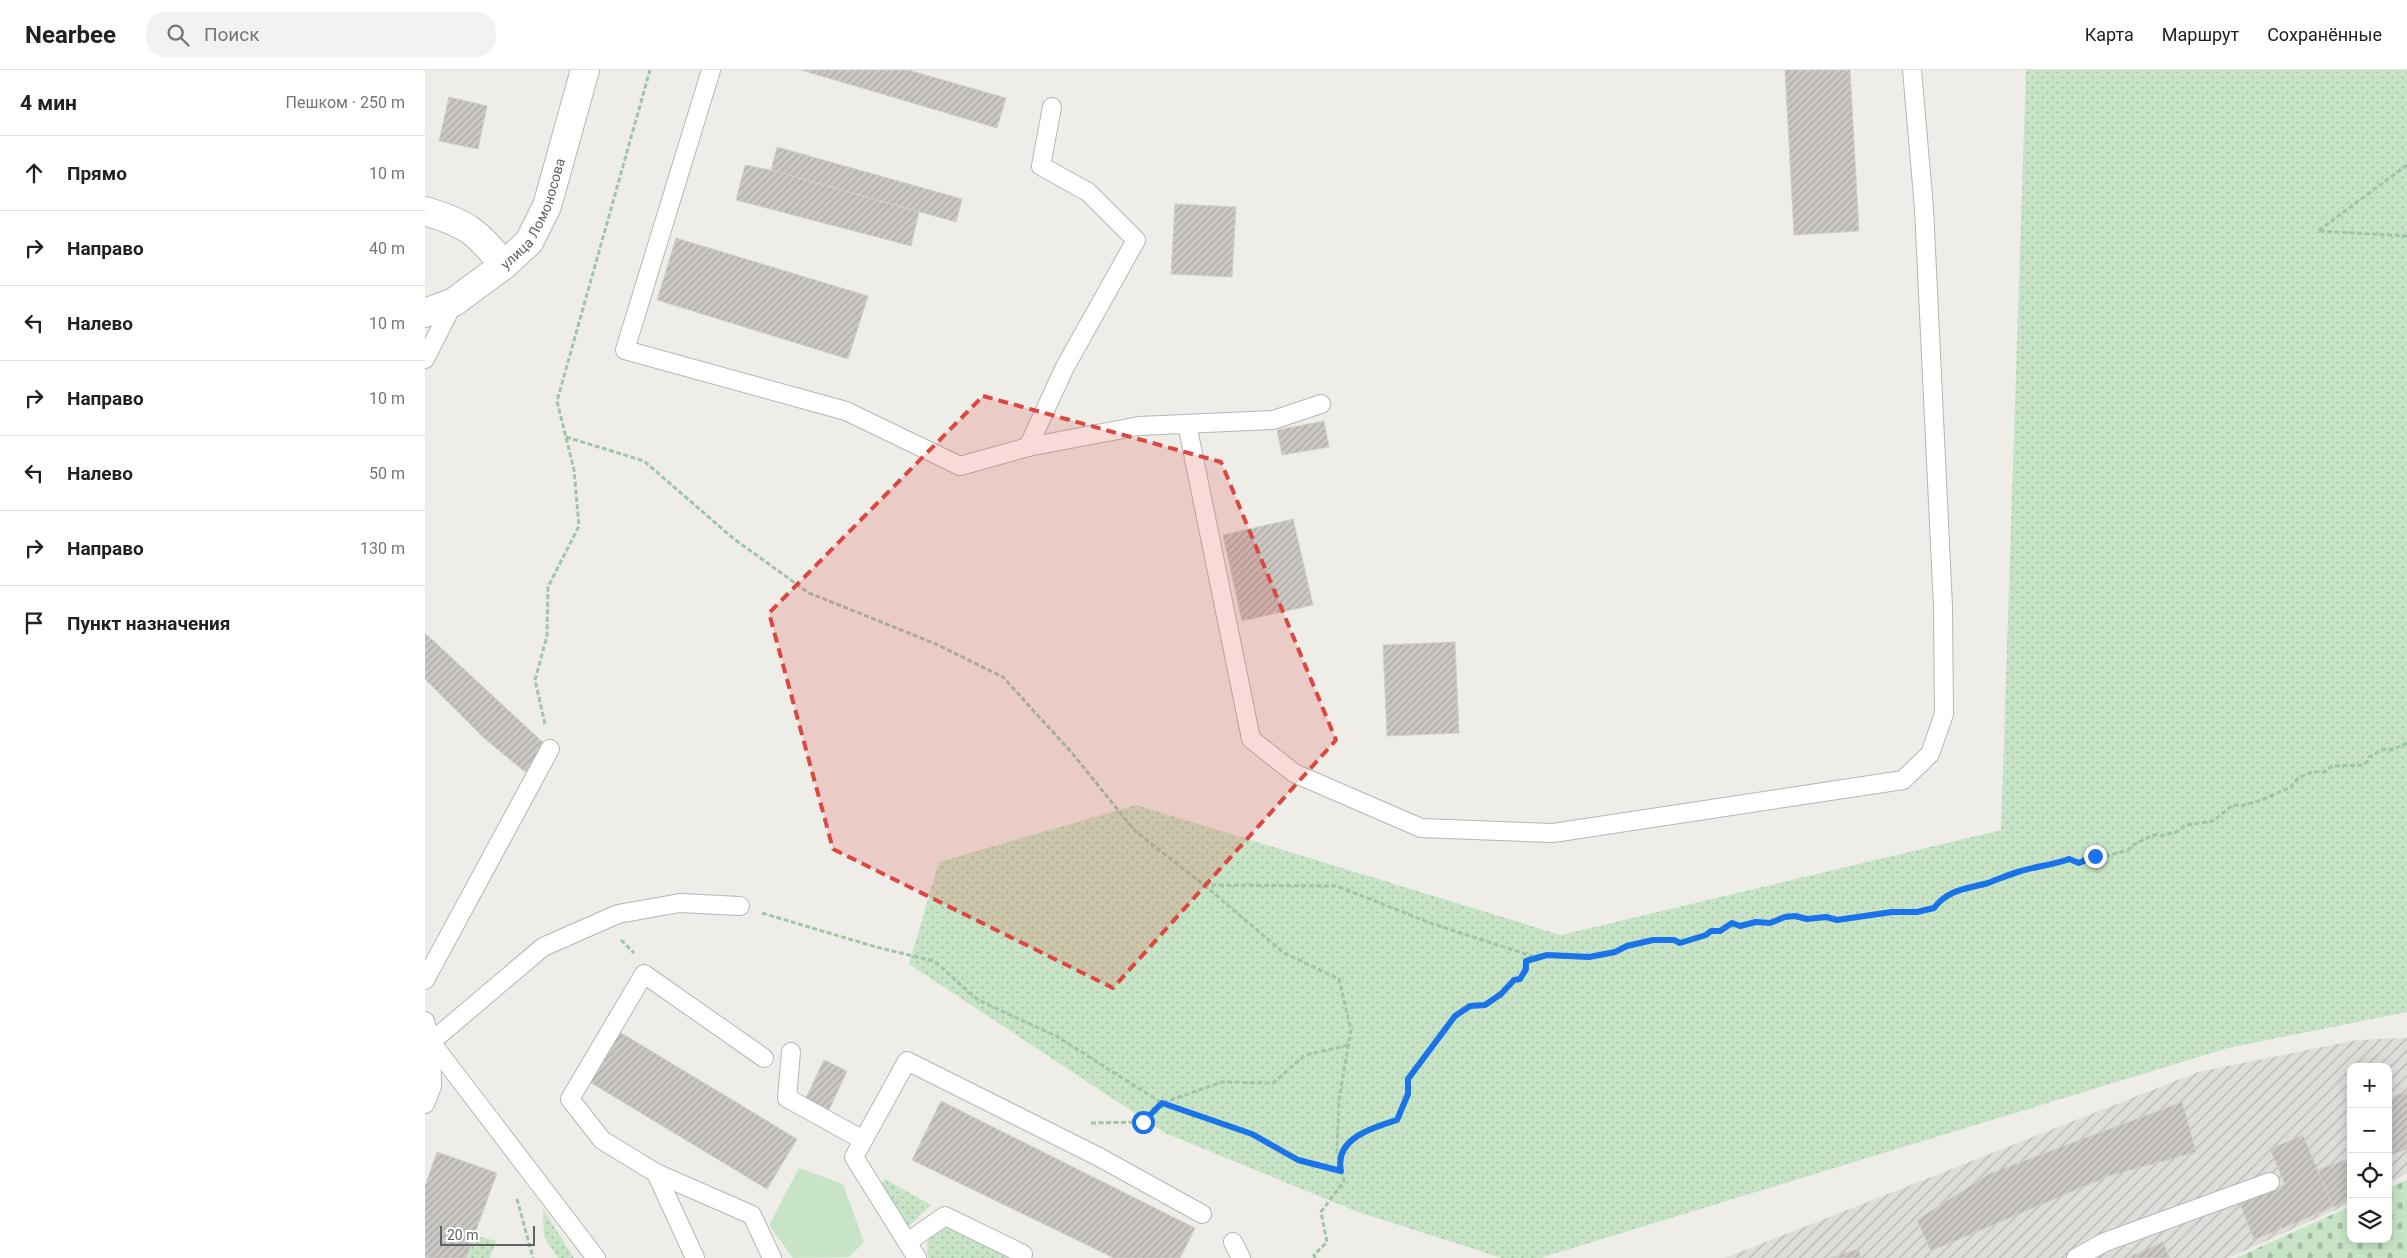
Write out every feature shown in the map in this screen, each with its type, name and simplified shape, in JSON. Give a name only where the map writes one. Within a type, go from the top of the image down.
[{"type":"main road","name":"улица Ломоносова","points":[[425,313],[454,302],[504,265],[529,242],[547,206],[585,70]]},
{"type":"main road","points":[[425,211],[455,220],[481,236],[504,265]]},
{"type":"lane","points":[[711,70],[625,350],[846,411],[960,466],[1028,447],[1139,426],[1273,420],[1321,404]]},
{"type":"lane","points":[[1187,424],[1251,739],[1294,773],[1421,828],[1553,833],[1903,780],[1930,754],[1944,714],[1943,597],[1925,228],[1912,70]]},
{"type":"lane","points":[[1028,447],[1065,367],[1136,240],[1088,192],[1041,166],[1052,107]]},
{"type":"lane","points":[[425,359],[454,302]]},
{"type":"lane","points":[[425,980],[550,749]]},
{"type":"lane","points":[[431,1042],[543,947],[601,921],[618,914],[680,903],[740,906]]},
{"type":"lane","points":[[764,1058],[644,974],[570,1099],[602,1140],[656,1172],[752,1216],[772,1258]]},
{"type":"lane","points":[[425,1021],[431,1042],[432,1086],[425,1104]]},
{"type":"lane","points":[[431,1042],[596,1258]]},
{"type":"lane","points":[[791,1052],[787,1098],[863,1140]]},
{"type":"lane","points":[[917,1258],[909,1241],[876,1194],[854,1157],[907,1061],[1058,1136],[1203,1214]]},
{"type":"lane","points":[[656,1172],[695,1258]]},
{"type":"lane","points":[[2076,1258],[2105,1242],[2271,1182]]},
{"type":"lane","points":[[909,1241],[945,1216],[1025,1256]]},
{"type":"lane","points":[[1233,1242],[1241,1258]]},
{"type":"path","points":[[550,749],[535,680],[547,636],[548,587],[579,526],[574,470],[557,401],[650,70]]},
{"type":"path","points":[[2407,165],[2318,231],[2407,236]]},
{"type":"path","points":[[566,437],[644,461],[734,539],[809,593],[936,644],[1003,676],[1072,753],[1135,831],[1204,884],[1284,953],[1339,979],[1351,1030],[1339,1100],[1339,1160],[1344,1181],[1321,1212],[1327,1242],[1315,1258]]},
{"type":"path","points":[[1339,1160],[1347,1142],[1369,1128],[1397,1120],[1408,1094],[1408,1079],[1455,1016],[1470,1006],[1485,1005],[1501,994],[1514,980],[1520,979],[1526,969],[1526,961],[1547,955],[1589,957],[1615,952],[1627,946],[1653,940],[1674,940],[1680,943],[1706,935],[1711,931],[1720,931],[1732,923],[1740,926],[1756,922],[1770,923],[1790,916],[1807,919],[1826,917],[1837,920],[1892,912],[1917,912],[1934,908],[1941,899],[1960,888],[1988,883],[2019,871],[2057,864],[2069,859],[2079,863],[2095,856],[2104,857],[2127,850],[2153,835],[2160,836],[2176,832],[2187,825],[2213,821],[2233,804],[2240,806],[2259,801],[2291,787],[2298,778],[2312,772],[2324,772],[2332,766],[2361,765],[2367,762],[2369,757],[2384,749],[2393,750],[2407,743]]},
{"type":"path","points":[[1204,884],[1337,886],[1433,924],[1538,958]]},
{"type":"path","points":[[740,906],[799,926],[934,961],[978,1000],[1055,1036],[1162,1103],[1252,1134],[1298,1160],[1341,1171]]},
{"type":"path","points":[[1058,1136],[1065,1124],[1143,1122],[1162,1103],[1222,1082],[1273,1083],[1305,1055],[1349,1045]]},
{"type":"highlighted area","points":[[983,396],[1221,462],[1336,740],[1113,988],[833,849],[769,613]]},
{"type":"shaded area","points":[[2407,1038],[2407,1173],[2392,1182],[2392,1063],[2347,1063],[2347,1205],[2228,1258],[1725,1258],[2198,1072],[2357,1040]]},
{"type":"green space","points":[[2026,70],[2407,70],[2407,1012],[2228,1048],[1540,1258],[1502,1258],[1358,1212],[1165,1133],[909,964],[939,862],[1136,805],[1561,935],[2001,830]]},
{"type":"green space","points":[[799,1168],[843,1184],[864,1242],[849,1257],[793,1258],[769,1225]]},
{"type":"green space","points":[[885,1179],[931,1205],[906,1229],[879,1186]]},
{"type":"green space","points":[[2407,1180],[2407,1258],[2236,1258],[2347,1208],[2347,1243],[2392,1243],[2392,1186]]},
{"type":"green space","points":[[543,1209],[574,1258],[558,1258],[544,1237]]},
{"type":"green space","points":[[945,1227],[1008,1256],[1006,1258],[928,1258],[927,1244],[932,1232]]},
{"type":"green space","points":[[474,1235],[496,1241],[490,1258],[466,1258]]},
{"type":"building","points":[[801,70],[908,70],[1006,98],[997,128]]},
{"type":"building","points":[[1785,70],[1850,70],[1859,231],[1794,235]]},
{"type":"building","points":[[449,97],[487,106],[478,149],[439,141]]},
{"type":"building","points":[[777,147],[962,199],[956,222],[771,170]]},
{"type":"building","points":[[745,165],[771,170],[919,212],[911,246],[736,200]]},
{"type":"building","points":[[1175,204],[1236,207],[1232,277],[1171,274]]},
{"type":"building","points":[[676,238],[868,296],[848,359],[657,300]]},
{"type":"building","points":[[1324,421],[1329,447],[1282,455],[1277,430]]},
{"type":"building","points":[[1293,519],[1313,605],[1242,621],[1223,535]]},
{"type":"building","points":[[425,633],[550,749],[525,772],[484,738],[425,679]]},
{"type":"building","points":[[1455,642],[1459,733],[1387,736],[1383,645]]},
{"type":"building","points":[[613,1028],[797,1139],[767,1189],[583,1078]]},
{"type":"building","points":[[824,1060],[847,1071],[829,1110],[805,1100]]},
{"type":"building","points":[[2407,1091],[2407,1149],[2392,1155],[2392,1108],[2392,1097]]},
{"type":"building","points":[[941,1101],[1195,1228],[1180,1258],[1114,1258],[912,1160]]},
{"type":"building","points":[[2182,1102],[2196,1152],[2109,1176],[1931,1251],[1917,1220],[1989,1174]]},
{"type":"building","points":[[2303,1135],[2333,1207],[2254,1240],[2240,1204],[2285,1185],[2270,1149]]},
{"type":"building","points":[[437,1152],[497,1173],[466,1258],[425,1258],[425,1186]]},
{"type":"building","points":[[2347,1159],[2347,1201],[2333,1207],[2318,1170]]},
{"type":"building","points":[[2163,1242],[2170,1258],[2127,1258]]},
{"type":"building","points":[[1858,1249],[1861,1258],[1830,1258]]},
{"type":"route","points":[[1143,1122],[1162,1103],[1252,1134],[1298,1160],[1341,1171],[1339,1160],[1347,1142],[1369,1128],[1397,1120],[1408,1094],[1408,1079],[1416,1071],[1434,1041],[1445,1033],[1455,1016],[1470,1006],[1485,1005],[1501,994],[1514,980],[1520,979],[1526,969],[1526,961],[1547,955],[1589,957],[1615,952],[1627,946],[1653,940],[1674,940],[1680,943],[1706,935],[1711,931],[1720,931],[1732,923],[1740,926],[1756,922],[1770,923],[1785,917],[1795,916],[1807,919],[1826,917],[1837,920],[1892,912],[1917,912],[1934,908],[1941,899],[1960,888],[1988,883],[2019,871],[2057,864],[2069,859],[2079,863],[2095,856]]}]
